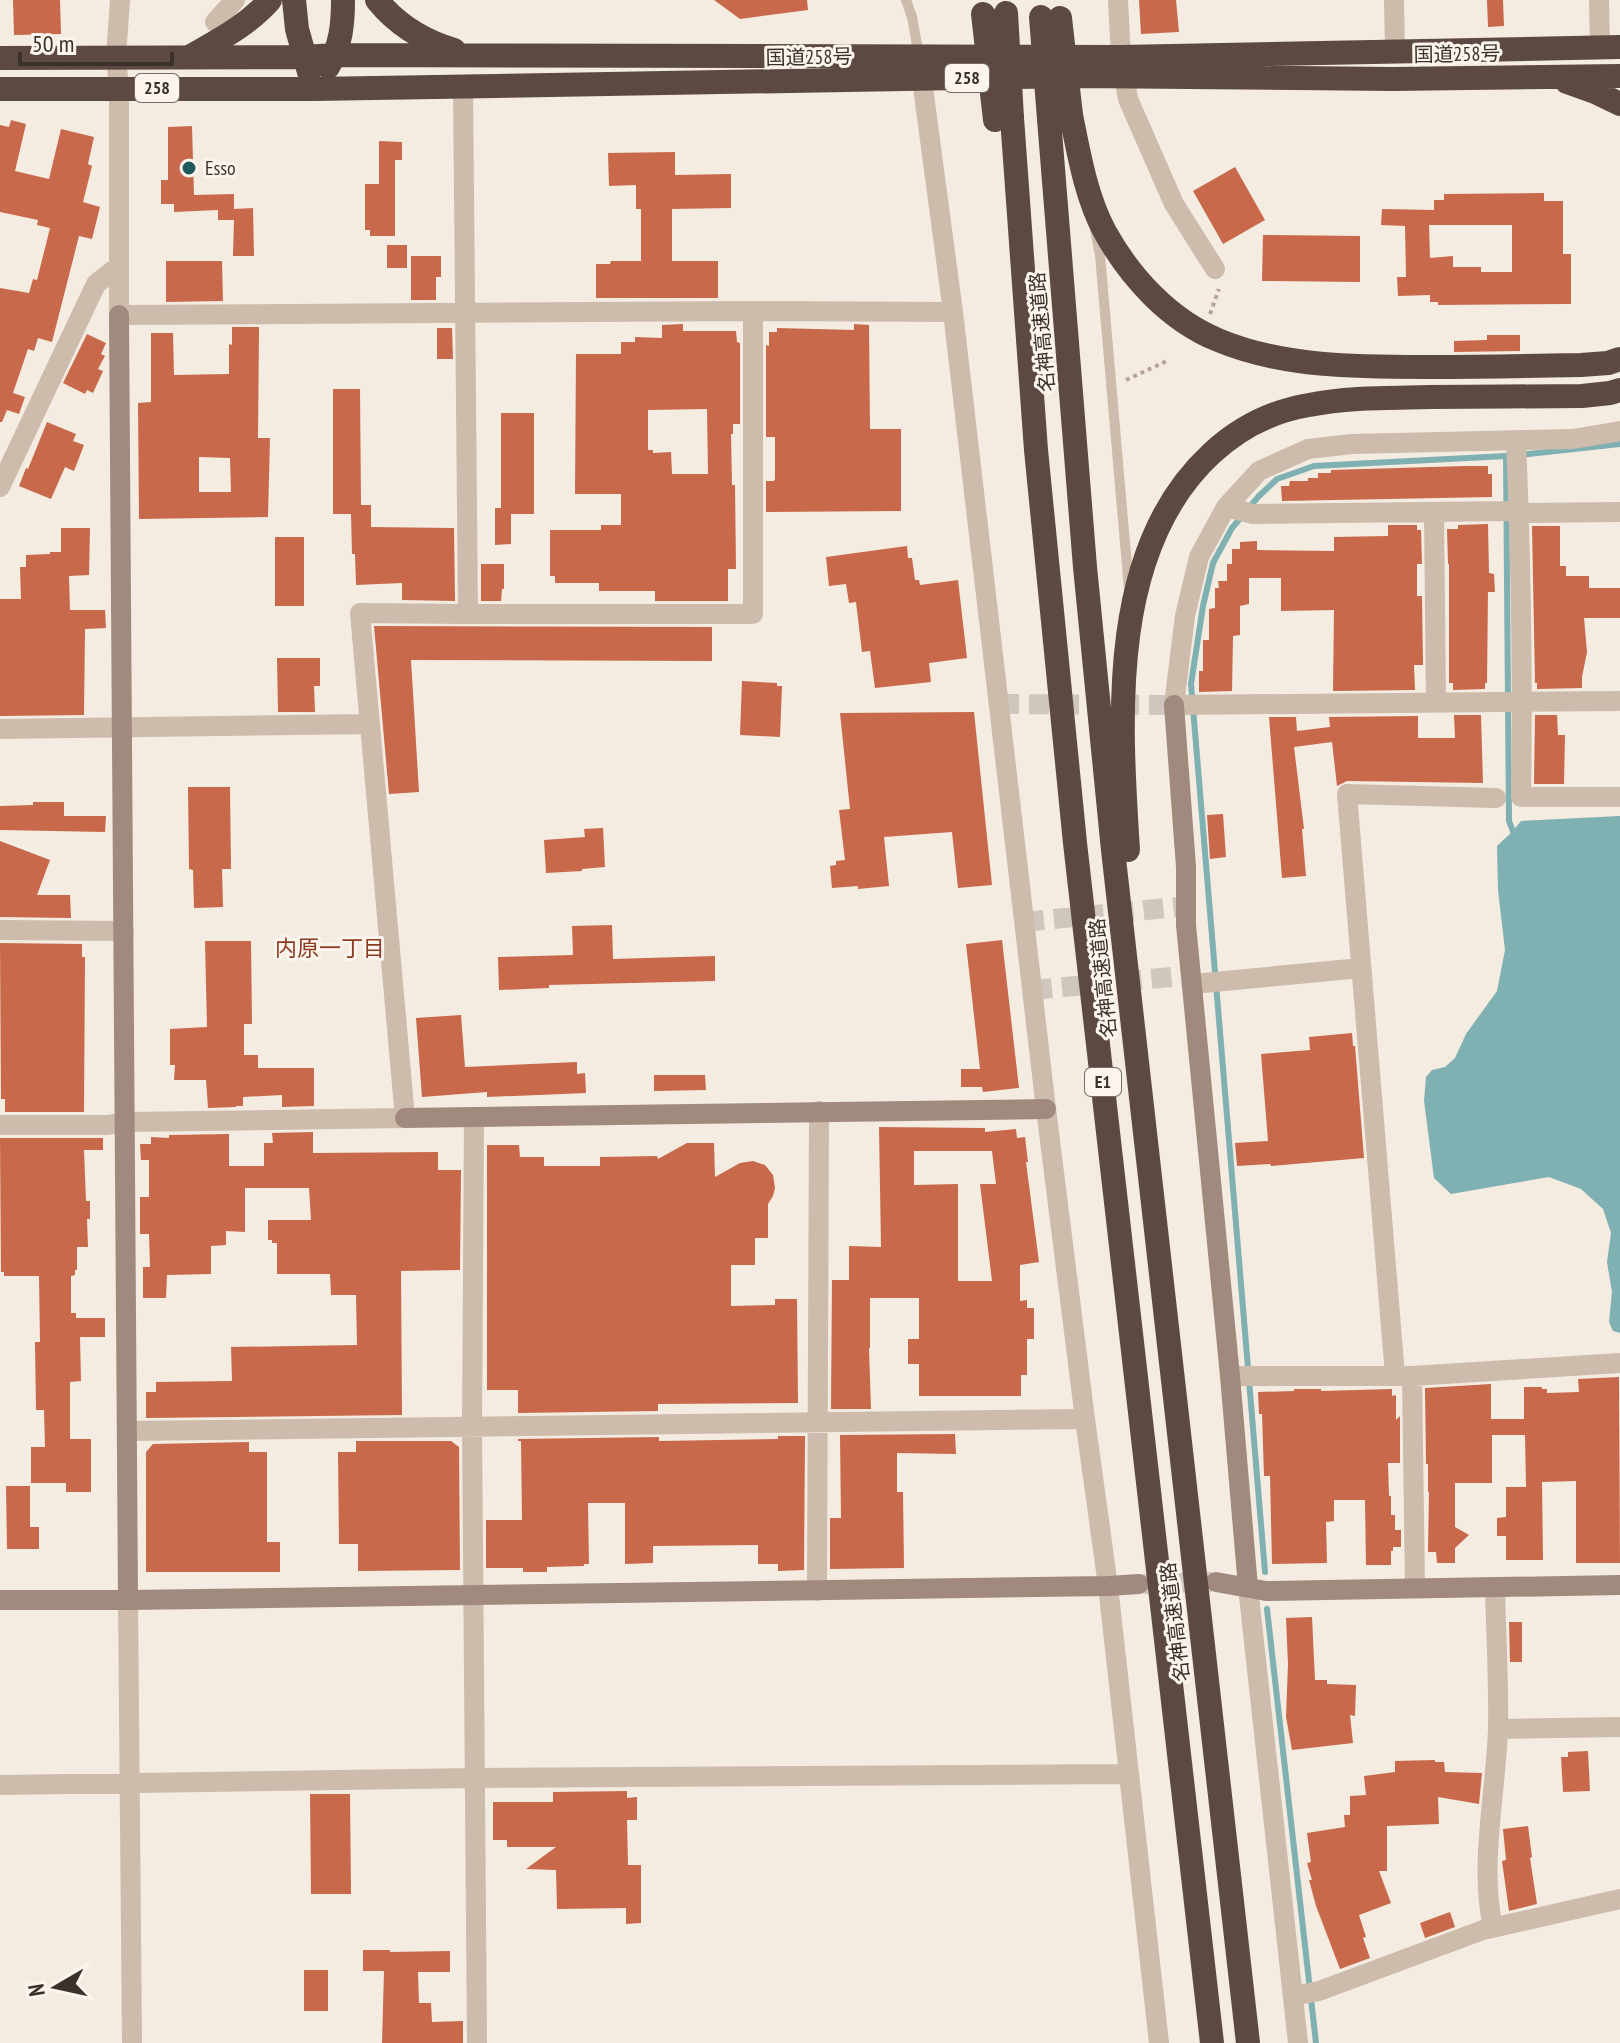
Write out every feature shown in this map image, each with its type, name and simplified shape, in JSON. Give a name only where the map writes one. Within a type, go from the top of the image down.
[{"type":"highway","points":[[189,57],[242,25],[270,0]]},
{"type":"highway","points":[[294,0],[297,29],[314,89]]},
{"type":"highway","points":[[314,89],[335,55],[341,34],[343,0]]},
{"type":"highway","points":[[377,0],[393,18],[430,42],[471,56]]},
{"type":"highway","name":"名神高速道路","points":[[994,7],[1075,843],[1212,2043]]},
{"type":"highway","points":[[1050,9],[1060,117],[1104,229],[1120,257],[1142,284],[1189,324],[1217,340],[1293,360],[1386,367],[1581,365],[1620,359]]},
{"type":"highway","name":"国道258号","points":[[0,89],[463,87],[920,68],[1122,66],[1395,52],[1610,47]]},
{"type":"highway","name":"国道258号","points":[[0,58],[471,56],[920,68]]},
{"type":"highway","name":"国道258号","points":[[1122,66],[1392,79],[1620,76]]},
{"type":"highway","points":[[1535,76],[1568,82],[1620,104]]},
{"type":"highway","name":"名神高速道路","points":[[1060,117],[1088,599],[1113,850],[1248,2043]]},
{"type":"highway","points":[[1180,1450],[1179,1357],[1137,960],[1122,721],[1129,635],[1137,591],[1162,519],[1177,491],[1196,467],[1249,426],[1277,413],[1345,400],[1582,396],[1620,390]]},
{"type":"street","points":[[120,0],[116,57],[119,88],[132,2043]]},
{"type":"street","points":[[215,22],[235,0]]},
{"type":"street","points":[[1118,0],[1122,66],[1128,99],[1174,204],[1215,269]]},
{"type":"street","points":[[1394,0],[1395,52]]},
{"type":"street","points":[[1599,0],[1610,47]]},
{"type":"street","points":[[920,68],[953,312],[1046,1109],[1108,1586],[1159,2043]]},
{"type":"street","points":[[463,87],[468,614]]},
{"type":"street","points":[[0,487],[96,284],[119,266]]},
{"type":"street","points":[[405,1118],[360,613],[753,614],[753,311]]},
{"type":"street","points":[[119,315],[953,312]]},
{"type":"street","points":[[1298,2043],[1305,1994],[1248,1587],[1242,1376],[1208,982],[1186,925],[1185,616],[1199,557],[1239,510],[1259,471],[1308,449],[1352,444],[1517,450],[1620,431]]},
{"type":"street","points":[[1517,450],[1510,512],[1513,703],[1521,797],[1620,797]]},
{"type":"street","points":[[1239,510],[1620,512]]},
{"type":"street","points":[[1434,513],[1436,703]]},
{"type":"street","points":[[1186,705],[1620,701]]},
{"type":"street","points":[[0,729],[370,724]]},
{"type":"street","points":[[1415,1587],[1404,1376],[1361,968],[1347,794],[1496,798]]},
{"type":"street","points":[[0,930],[124,931]]},
{"type":"street","points":[[1208,982],[1361,968]]},
{"type":"street","points":[[0,1125],[1046,1109]]},
{"type":"street","points":[[817,1591],[819,1111]]},
{"type":"street","points":[[474,1117],[472,1426],[477,2043]]},
{"type":"street","points":[[1242,1376],[1404,1376],[1620,1363]]},
{"type":"street","points":[[128,1431],[1085,1419]]},
{"type":"street","points":[[1216,1582],[1266,1591],[1620,1585]]},
{"type":"street","points":[[0,1600],[817,1591],[1139,1584]]},
{"type":"street","points":[[1493,1927],[1487,1875],[1498,1729],[1495,1587]]},
{"type":"street","points":[[1498,1729],[1620,1727]]},
{"type":"street","points":[[0,1785],[1128,1774]]},
{"type":"street","points":[[1305,1994],[1493,1927],[1620,1899]]},
{"type":"lane","points":[[906,0],[912,17],[920,68]]},
{"type":"lane","points":[[1089,193],[1100,255],[1127,569],[1129,635]]},
{"type":"path","points":[[1209,316],[1219,290],[1215,269]]},
{"type":"path","points":[[1120,383],[1169,360]]},
{"type":"water","points":[[1620,816],[1620,1333],[1613,1331],[1609,1322],[1612,1292],[1607,1262],[1611,1233],[1603,1209],[1581,1189],[1549,1177],[1451,1194],[1434,1178],[1424,1101],[1426,1077],[1432,1070],[1445,1067],[1455,1058],[1466,1034],[1497,991],[1505,950],[1497,846],[1521,821]]},
{"type":"building","points":[[13,0],[60,0],[61,34],[14,35]]},
{"type":"building","points":[[714,0],[807,0],[808,10],[740,19]]},
{"type":"building","points":[[1139,0],[1176,0],[1179,32],[1141,34]]},
{"type":"building","points":[[1487,0],[1503,0],[1504,26],[1488,27]]},
{"type":"building","points":[[11,120],[26,124],[15,171],[49,179],[61,129],[94,137],[88,164],[92,166],[83,202],[100,207],[92,239],[79,236],[52,342],[38,338],[34,351],[28,349],[13,393],[25,397],[19,414],[7,410],[0,422],[0,288],[29,293],[33,279],[37,280],[50,228],[37,225],[38,220],[0,212],[0,125],[9,127]]},
{"type":"building","points":[[192,126],[194,195],[234,194],[234,209],[253,208],[254,256],[233,256],[234,220],[218,220],[218,210],[174,212],[174,204],[161,204],[161,180],[168,180],[168,127]]},
{"type":"building","points":[[379,141],[402,142],[402,160],[395,160],[395,236],[370,236],[370,230],[365,230],[365,184],[379,184]]},
{"type":"building","points":[[675,152],[675,175],[731,174],[731,208],[672,209],[672,261],[718,261],[718,298],[596,298],[596,264],[641,261],[641,209],[636,209],[636,185],[609,186],[608,153]]},
{"type":"building","points":[[1235,167],[1265,220],[1223,244],[1193,191]]},
{"type":"building","points":[[1544,193],[1544,201],[1563,201],[1563,254],[1571,254],[1571,304],[1438,305],[1438,302],[1430,302],[1430,295],[1398,296],[1397,277],[1406,277],[1405,226],[1381,225],[1382,209],[1434,210],[1434,200],[1444,200],[1444,194]],"holes":[[[1429,225],[1512,225],[1512,272],[1481,272],[1481,267],[1453,267],[1453,256],[1430,258]]]},
{"type":"building","points":[[1263,235],[1360,236],[1360,282],[1262,281]]},
{"type":"building","points":[[387,245],[407,245],[407,268],[387,268]]},
{"type":"building","points":[[411,256],[441,256],[441,277],[436,277],[436,300],[411,300]]},
{"type":"building","points":[[166,261],[222,261],[223,301],[166,302]]},
{"type":"building","points":[[683,324],[683,331],[736,331],[737,342],[740,343],[740,424],[733,424],[731,434],[736,569],[728,569],[728,601],[655,601],[655,591],[599,591],[599,583],[555,583],[555,576],[550,576],[550,530],[601,530],[601,525],[621,525],[621,494],[575,494],[576,354],[621,354],[621,342],[635,342],[635,337],[662,338],[662,325]],"holes":[[[707,409],[708,474],[672,474],[671,452],[653,453],[653,450],[648,450],[648,410]]]},
{"type":"building","points":[[854,324],[869,325],[870,429],[901,429],[901,511],[766,512],[766,481],[775,479],[775,437],[766,437],[766,345],[769,346],[769,332],[777,332],[777,328],[854,330]]},
{"type":"building","points":[[232,327],[259,327],[258,438],[270,438],[268,517],[139,519],[138,403],[151,402],[151,333],[173,333],[174,375],[229,374],[229,344],[232,345]],"holes":[[[199,457],[230,458],[231,492],[199,492]]]},
{"type":"building","points":[[437,328],[452,328],[453,359],[437,359]]},
{"type":"building","points":[[87,334],[106,343],[101,354],[105,356],[98,369],[103,371],[93,393],[87,390],[85,394],[63,383]]},
{"type":"building","points":[[1487,335],[1520,335],[1520,351],[1454,352],[1454,341],[1487,340]]},
{"type":"building","points":[[333,389],[360,389],[361,505],[371,505],[371,527],[454,528],[455,601],[402,600],[402,583],[356,585],[351,514],[333,514]]},
{"type":"building","points":[[501,413],[534,413],[534,514],[511,514],[511,544],[495,545],[495,508],[501,508]]},
{"type":"building","points":[[47,422],[76,434],[73,441],[84,445],[74,471],[65,467],[51,499],[19,486]]},
{"type":"building","points":[[1488,466],[1488,474],[1492,474],[1492,497],[1282,501],[1281,486],[1289,486],[1290,481],[1318,478],[1318,473],[1331,473],[1331,470]]},
{"type":"building","points":[[1488,524],[1489,573],[1494,574],[1495,592],[1488,592],[1487,683],[1485,689],[1453,690],[1453,683],[1449,683],[1447,529],[1458,529],[1458,525]]},
{"type":"building","points":[[1388,525],[1417,525],[1417,530],[1421,530],[1422,564],[1417,564],[1417,596],[1422,596],[1423,665],[1414,665],[1415,690],[1333,691],[1334,610],[1281,611],[1281,578],[1249,578],[1249,604],[1240,606],[1240,635],[1233,636],[1232,691],[1199,692],[1203,640],[1209,640],[1209,609],[1215,608],[1218,581],[1227,581],[1227,564],[1232,564],[1232,549],[1240,549],[1240,542],[1257,541],[1257,550],[1334,551],[1334,537],[1388,536]]},
{"type":"building","points":[[1532,526],[1560,526],[1560,566],[1566,566],[1566,576],[1589,576],[1589,588],[1620,588],[1620,618],[1584,618],[1587,652],[1582,688],[1537,689],[1535,683]]},
{"type":"building","points":[[61,528],[90,528],[89,575],[69,576],[70,610],[105,610],[106,628],[85,629],[84,715],[0,716],[0,599],[21,599],[20,567],[26,567],[26,555],[61,552]]},
{"type":"building","points":[[275,537],[304,537],[304,606],[275,606]]},
{"type":"building","points":[[907,546],[915,580],[919,580],[920,585],[958,580],[967,658],[929,663],[931,682],[875,688],[870,651],[862,652],[856,602],[849,603],[846,584],[829,586],[826,557]]},
{"type":"building","points":[[481,564],[504,564],[501,601],[481,601]]},
{"type":"building","points":[[374,626],[712,627],[712,661],[411,660],[419,792],[389,794]]},
{"type":"building","points":[[277,658],[320,658],[320,686],[314,686],[315,712],[278,712]]},
{"type":"building","points":[[742,681],[782,686],[780,737],[740,735]]},
{"type":"building","points":[[974,712],[992,885],[958,888],[952,832],[884,837],[889,886],[832,888],[830,866],[836,865],[836,861],[845,860],[839,810],[850,809],[840,713]]},
{"type":"building","points":[[1454,715],[1481,715],[1483,783],[1347,781],[1337,786],[1332,742],[1294,747],[1306,876],[1282,878],[1269,717],[1296,717],[1297,731],[1330,727],[1329,717],[1418,716],[1418,738],[1455,738]]},
{"type":"building","points":[[1535,715],[1557,715],[1558,735],[1565,735],[1564,784],[1534,784]]},
{"type":"building","points":[[188,787],[230,787],[231,869],[222,869],[223,907],[194,908],[193,870],[189,869]]},
{"type":"building","points":[[33,802],[64,802],[64,816],[106,816],[105,832],[0,830],[0,806],[33,805]]},
{"type":"building","points":[[1223,814],[1226,857],[1210,859],[1207,815]]},
{"type":"building","points":[[603,828],[605,867],[546,873],[544,840],[585,837],[584,829]]},
{"type":"building","points":[[0,841],[50,860],[37,895],[70,895],[71,918],[0,917]]},
{"type":"building","points":[[612,925],[613,959],[715,956],[715,981],[549,985],[549,988],[499,990],[498,957],[573,955],[572,926]]},
{"type":"building","points":[[1002,940],[1019,1088],[983,1092],[982,1087],[961,1087],[961,1069],[980,1069],[966,944]]},
{"type":"building","points":[[205,941],[251,941],[252,1024],[244,1024],[244,1055],[258,1055],[258,1068],[314,1068],[314,1106],[282,1107],[282,1095],[243,1097],[243,1106],[208,1108],[206,1080],[174,1080],[175,1065],[170,1065],[170,1029],[207,1027]]},
{"type":"building","points":[[0,943],[82,944],[82,957],[85,957],[84,1112],[5,1112],[5,1099],[1,1099]]},
{"type":"building","points":[[461,1015],[465,1067],[577,1062],[577,1074],[585,1073],[586,1093],[487,1097],[487,1092],[422,1097],[416,1018]]},
{"type":"building","points":[[1352,1033],[1364,1158],[1237,1166],[1235,1143],[1268,1141],[1261,1054],[1310,1050],[1309,1037]]},
{"type":"building","points":[[654,1075],[705,1075],[706,1090],[654,1091]]},
{"type":"building","points":[[879,1127],[985,1128],[985,1132],[1016,1129],[1017,1138],[1025,1137],[1039,1262],[1020,1265],[1020,1301],[1027,1300],[1027,1308],[1034,1308],[1034,1339],[1027,1339],[1027,1375],[1021,1375],[1021,1396],[919,1396],[919,1364],[908,1364],[908,1339],[919,1339],[919,1298],[870,1298],[871,1409],[831,1409],[832,1280],[849,1280],[849,1246],[881,1247]],"holes":[[[914,1151],[992,1151],[996,1184],[980,1184],[992,1281],[958,1281],[958,1184],[914,1185]]]},
{"type":"building","points":[[313,1132],[313,1153],[438,1152],[438,1170],[461,1170],[460,1270],[401,1271],[402,1415],[146,1418],[146,1392],[156,1392],[156,1382],[232,1381],[231,1347],[357,1345],[356,1295],[331,1295],[330,1274],[277,1274],[277,1243],[268,1240],[268,1220],[311,1220],[309,1188],[245,1188],[245,1232],[226,1231],[226,1245],[211,1246],[211,1274],[167,1275],[166,1298],[143,1298],[143,1267],[150,1267],[149,1234],[140,1234],[140,1197],[149,1197],[149,1160],[141,1160],[140,1144],[151,1144],[151,1137],[229,1134],[229,1166],[264,1166],[264,1143],[273,1143],[272,1133]]},
{"type":"building","points":[[0,1138],[103,1138],[103,1150],[84,1150],[86,1201],[90,1201],[88,1247],[77,1247],[77,1270],[71,1276],[71,1313],[76,1313],[76,1318],[105,1318],[105,1337],[80,1337],[81,1381],[70,1382],[70,1439],[91,1439],[91,1492],[66,1492],[66,1483],[31,1483],[31,1447],[45,1447],[44,1410],[36,1410],[35,1342],[40,1342],[39,1276],[4,1276],[1,1272]]},
{"type":"building","points":[[687,1143],[714,1143],[715,1177],[740,1163],[753,1161],[765,1165],[773,1175],[775,1188],[768,1204],[768,1238],[755,1238],[755,1265],[731,1265],[731,1306],[775,1305],[775,1299],[797,1299],[798,1403],[658,1404],[658,1411],[518,1413],[518,1390],[487,1390],[487,1145],[519,1145],[520,1157],[544,1157],[544,1166],[600,1166],[600,1157],[657,1156],[658,1159]]},
{"type":"building","points":[[1619,1377],[1620,1563],[1576,1563],[1576,1481],[1542,1482],[1543,1560],[1506,1560],[1506,1536],[1497,1536],[1497,1518],[1506,1517],[1506,1487],[1526,1487],[1525,1435],[1492,1435],[1492,1483],[1455,1483],[1455,1527],[1469,1535],[1455,1548],[1455,1563],[1437,1563],[1436,1552],[1428,1552],[1425,1388],[1491,1384],[1491,1419],[1524,1419],[1524,1387],[1542,1387],[1547,1389],[1547,1393],[1579,1392],[1578,1379]]},
{"type":"building","points":[[1392,1389],[1392,1396],[1396,1395],[1396,1420],[1400,1416],[1400,1463],[1388,1463],[1389,1496],[1391,1515],[1395,1515],[1395,1530],[1401,1530],[1401,1547],[1393,1547],[1391,1565],[1366,1565],[1365,1500],[1334,1500],[1334,1521],[1326,1522],[1327,1563],[1272,1564],[1270,1476],[1264,1476],[1262,1414],[1259,1414],[1258,1392]]},
{"type":"building","points":[[955,1434],[956,1454],[897,1453],[897,1492],[903,1492],[904,1568],[830,1569],[830,1518],[841,1518],[840,1435]]},
{"type":"building","points":[[778,1436],[805,1436],[804,1570],[778,1571],[778,1564],[758,1564],[758,1545],[653,1546],[653,1563],[625,1564],[625,1503],[588,1503],[589,1564],[547,1567],[547,1572],[523,1572],[523,1568],[486,1568],[486,1520],[522,1520],[521,1441],[518,1439],[659,1437],[659,1441],[778,1439]]},
{"type":"building","points":[[356,1441],[451,1441],[459,1447],[460,1570],[358,1571],[358,1544],[339,1544],[338,1452],[356,1452]]},
{"type":"building","points":[[249,1442],[249,1452],[267,1452],[267,1542],[280,1542],[280,1572],[146,1572],[146,1452],[153,1444]]},
{"type":"building","points":[[6,1486],[30,1486],[30,1527],[39,1527],[39,1549],[7,1549]]},
{"type":"building","points":[[1312,1617],[1315,1680],[1327,1680],[1327,1684],[1356,1685],[1355,1716],[1350,1715],[1353,1743],[1292,1750],[1286,1717],[1286,1618]]},
{"type":"building","points":[[1509,1622],[1522,1622],[1522,1662],[1510,1662]]},
{"type":"building","points":[[1588,1751],[1590,1791],[1563,1792],[1561,1757],[1568,1757],[1568,1752]]},
{"type":"building","points":[[1395,1761],[1444,1762],[1445,1772],[1482,1773],[1479,1804],[1438,1797],[1439,1824],[1387,1826],[1387,1871],[1379,1871],[1391,1903],[1359,1915],[1370,1958],[1340,1969],[1309,1880],[1312,1880],[1307,1863],[1311,1862],[1307,1833],[1345,1827],[1344,1815],[1350,1815],[1350,1796],[1366,1795],[1364,1776],[1395,1772]]},
{"type":"building","points":[[627,1791],[627,1798],[637,1797],[637,1820],[627,1820],[628,1865],[641,1865],[641,1923],[626,1924],[626,1908],[557,1909],[556,1870],[526,1869],[556,1847],[507,1847],[507,1840],[493,1840],[493,1802],[553,1802],[553,1792]]},
{"type":"building","points":[[310,1794],[350,1794],[351,1894],[311,1894]]},
{"type":"building","points":[[1528,1826],[1537,1904],[1509,1911],[1502,1861],[1506,1860],[1503,1829]]},
{"type":"building","points":[[1450,1912],[1455,1927],[1425,1938],[1420,1923]]},
{"type":"building","points":[[363,1950],[450,1951],[450,1972],[418,1972],[419,2003],[431,2003],[432,2022],[463,2021],[463,2043],[382,2043],[384,1971],[363,1971]]},
{"type":"building","points":[[304,1970],[328,1970],[328,2011],[304,2011]]},
{"type":"waterway","points":[[1520,455],[1620,444]]},
{"type":"waterway","points":[[1265,1572],[1191,684],[1213,563],[1232,528],[1277,479],[1314,466],[1506,456],[1509,821],[1516,839]]},
{"type":"waterway","points":[[1267,1609],[1316,2043]]},
{"type":"tunnel","points":[[999,704],[1174,705]]},
{"type":"tunnel","points":[[1024,922],[1187,906]]},
{"type":"tunnel","points":[[1032,990],[1192,975]]},
{"type":"tunnel","points":[[1144,1584],[1212,1582]]},
{"type":"place","name":"Esso","points":[[189,168]]},
{"type":"district","name":"内原一丁目","points":[[330,948]]}]
